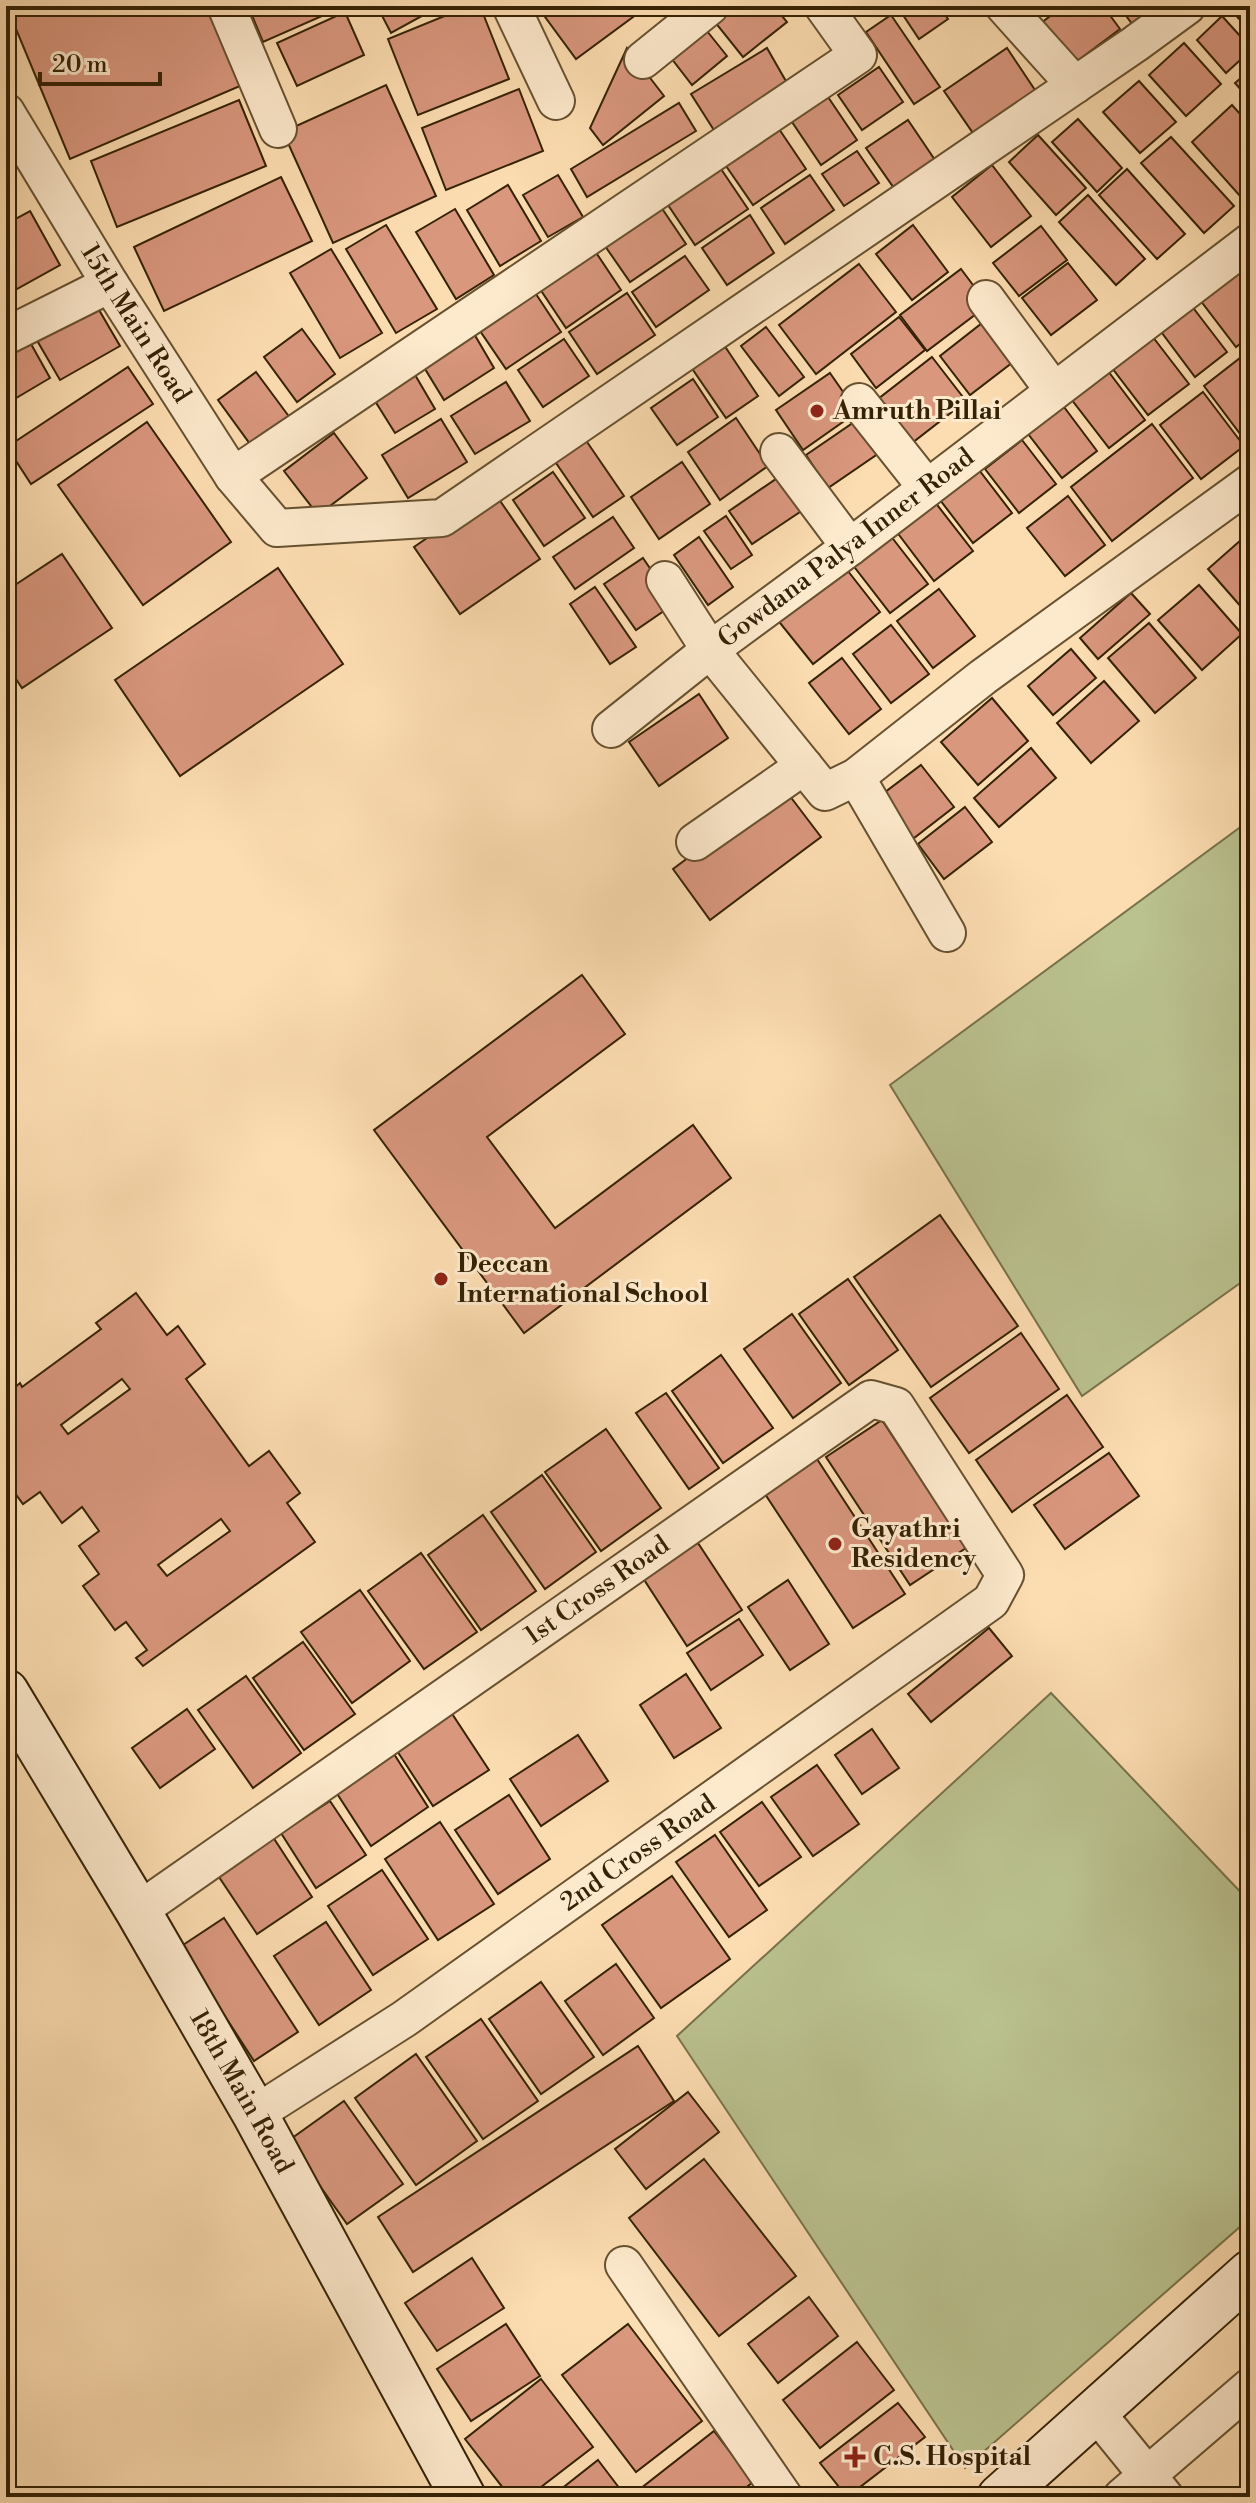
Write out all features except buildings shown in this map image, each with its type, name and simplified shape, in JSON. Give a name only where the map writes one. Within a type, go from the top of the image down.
[{"type":"street","points":[[226,6],[278,129]]},
{"type":"street","points":[[511,6],[556,101]]},
{"type":"street","points":[[643,60],[710,6]]},
{"type":"street","points":[[233,476],[858,55],[823,6]]},
{"type":"street","points":[[1004,6],[1075,85],[1187,6]]},
{"type":"street","name":"15th Main Road","points":[[6,112],[110,284],[233,476],[277,528],[442,518],[1075,85]]},
{"type":"street","name":"Gowdana Palya Inner Road","points":[[611,729],[710,650],[1250,242]]},
{"type":"street","points":[[6,336],[110,284]]},
{"type":"street","points":[[986,299],[1054,391]]},
{"type":"street","points":[[859,402],[927,488]]},
{"type":"street","points":[[779,452],[850,547]]},
{"type":"street","points":[[665,580],[710,650],[825,792],[856,777],[983,677],[1250,483]]},
{"type":"street","points":[[695,842],[804,766]]},
{"type":"street","points":[[856,777],[947,933]]},
{"type":"street","name":"1st Cross Road","points":[[138,1911],[871,1399],[896,1406],[1005,1575]]},
{"type":"street","name":"2nd Cross Road","points":[[255,2114],[404,2019],[991,1601],[1005,1575]]},
{"type":"street","name":"18th Main Road","points":[[6,1692],[255,2114],[463,2497]]},
{"type":"street","points":[[624,2265],[784,2497]]},
{"type":"street","points":[[1000,2497],[1250,2273]]},
{"type":"street","points":[[1095,2411],[1145,2489],[1250,2387]]},
{"type":"green space","points":[[1250,820],[1250,1276],[1082,1396],[890,1085]]},
{"type":"green space","points":[[1051,1693],[1250,1902],[1250,2218],[965,2468],[677,2036]]},
{"type":"place","name":"Amruth Pillai","points":[[817,411]]},
{"type":"place","name":"Deccan International School","points":[[441,1279]]},
{"type":"place","name":"Gayathri Residency","points":[[835,1544]]},
{"type":"place","name":"C.S. Hospital","points":[[855,2457]]}]
